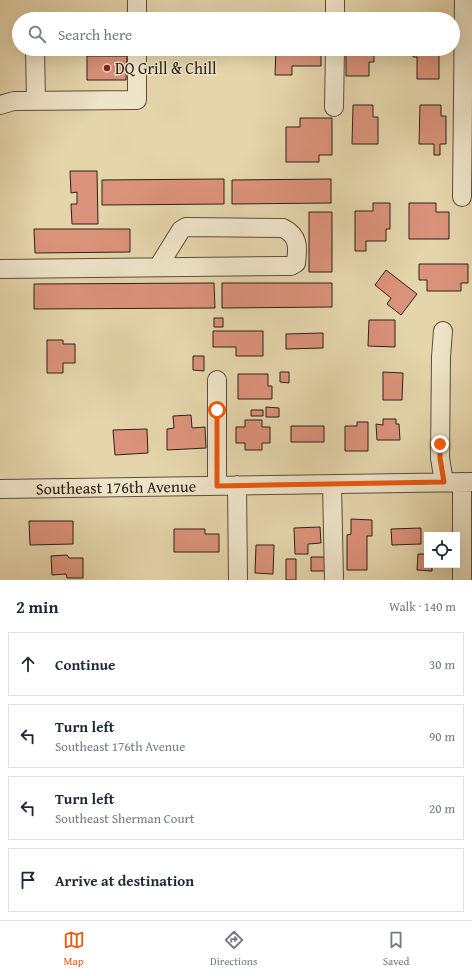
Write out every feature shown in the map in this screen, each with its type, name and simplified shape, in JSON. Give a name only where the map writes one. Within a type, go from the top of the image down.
[{"type":"street","points":[[136,0],[137,12]]},
{"type":"street","points":[[335,0],[335,12]]},
{"type":"street","points":[[462,197],[464,0]]},
{"type":"street","points":[[35,56],[36,101]]},
{"type":"street","points":[[0,105],[14,101],[137,100],[137,56]]},
{"type":"street","points":[[334,107],[335,56]]},
{"type":"street","points":[[0,269],[158,268],[291,266],[296,263],[298,248],[295,237],[290,231],[283,228],[186,227],[181,230],[158,268]]},
{"type":"street","points":[[443,331],[441,357],[440,458],[444,482]]},
{"type":"street","points":[[217,486],[218,380]]},
{"type":"street","points":[[462,580],[467,482]]},
{"type":"street","name":"Southeast 176th Avenue","points":[[0,489],[467,482]]},
{"type":"street","points":[[332,484],[334,580]]},
{"type":"street","points":[[237,485],[238,580]]},
{"type":"building","name":"DQ Grill & Chill","points":[[87,56],[127,56],[126,80],[87,80]]},
{"type":"building","points":[[276,56],[321,56],[321,66],[292,66],[292,75],[275,75]]},
{"type":"building","points":[[346,56],[374,56],[374,62],[369,62],[369,76],[346,76]]},
{"type":"building","points":[[439,56],[439,79],[417,79],[417,57],[413,57]]},
{"type":"building","points":[[353,105],[373,105],[373,117],[378,117],[378,144],[352,144]]},
{"type":"building","points":[[420,105],[441,105],[441,116],[446,116],[446,144],[440,144],[440,155],[434,155],[434,144],[419,144]]},
{"type":"building","points":[[300,118],[332,118],[332,155],[319,155],[319,162],[286,162],[286,127],[300,127]]},
{"type":"building","points":[[70,171],[97,171],[98,224],[72,224],[71,204],[77,204],[77,192],[71,193]]},
{"type":"building","points":[[224,179],[224,204],[102,205],[102,180]]},
{"type":"building","points":[[331,179],[331,203],[232,204],[232,180]]},
{"type":"building","points":[[373,203],[390,203],[390,229],[386,229],[386,241],[366,241],[366,251],[355,251],[355,211],[373,211]]},
{"type":"building","points":[[409,203],[436,203],[436,212],[449,212],[449,239],[409,239]]},
{"type":"building","points":[[309,212],[332,212],[332,272],[309,272]]},
{"type":"building","points":[[34,229],[130,229],[130,252],[35,253]]},
{"type":"building","points":[[419,264],[468,264],[468,283],[461,283],[461,291],[427,291],[427,280],[419,280]]},
{"type":"building","points":[[386,270],[417,294],[401,315],[387,304],[391,298],[375,285]]},
{"type":"building","points":[[214,283],[215,308],[34,309],[34,284]]},
{"type":"building","points":[[222,283],[332,283],[332,307],[222,308]]},
{"type":"building","points":[[214,318],[223,318],[223,327],[214,327]]},
{"type":"building","points":[[369,320],[395,320],[395,347],[368,346]]},
{"type":"building","points":[[213,331],[263,331],[263,356],[236,356],[236,347],[213,347]]},
{"type":"building","points":[[323,333],[323,348],[286,349],[286,334]]},
{"type":"building","points":[[47,340],[63,340],[63,344],[75,344],[75,363],[63,363],[63,373],[47,373]]},
{"type":"building","points":[[193,356],[204,356],[204,371],[193,370]]},
{"type":"building","points":[[280,372],[289,372],[289,383],[280,382]]},
{"type":"building","points":[[383,372],[403,373],[402,400],[383,400]]},
{"type":"building","points":[[238,374],[268,374],[268,386],[272,386],[272,399],[238,399]]},
{"type":"building","points":[[266,407],[279,408],[279,417],[266,417]]},
{"type":"building","points":[[251,410],[263,410],[263,416],[251,416]]},
{"type":"building","points":[[191,415],[192,428],[205,427],[206,448],[167,450],[167,429],[174,428],[173,416]]},
{"type":"building","points":[[383,419],[396,419],[396,424],[399,424],[400,440],[377,440],[376,424],[383,425]]},
{"type":"building","points":[[245,420],[262,420],[262,427],[270,427],[270,443],[262,443],[262,450],[245,450],[245,443],[236,443],[236,427],[245,427]]},
{"type":"building","points":[[357,422],[368,422],[368,451],[345,451],[345,426],[357,426]]},
{"type":"building","points":[[291,426],[324,426],[324,442],[291,442]]},
{"type":"building","points":[[147,429],[148,453],[115,455],[113,430]]},
{"type":"building","points":[[351,519],[372,520],[372,536],[367,536],[367,570],[347,570],[347,535],[351,534]]},
{"type":"building","points":[[29,521],[73,521],[73,544],[30,545]]},
{"type":"building","points":[[320,527],[321,543],[308,544],[308,554],[295,554],[294,528]]},
{"type":"building","points":[[421,528],[421,544],[392,545],[391,529]]},
{"type":"building","points":[[174,529],[205,529],[205,534],[219,534],[219,552],[174,552]]},
{"type":"building","points":[[256,545],[274,545],[273,574],[255,573]]},
{"type":"building","points":[[418,554],[424,554],[424,568],[432,568],[432,571],[417,570]]},
{"type":"building","points":[[67,555],[69,558],[83,558],[83,578],[67,578],[66,574],[52,575],[51,556]]},
{"type":"building","points":[[311,557],[328,557],[328,571],[311,571]]},
{"type":"building","points":[[286,559],[296,559],[296,580],[286,580]]},
{"type":"place","name":"DQ Grill & Chill","points":[[107,68]]},
{"type":"route","points":[[217,410],[217,486],[444,482],[440,458],[440,444]]}]
